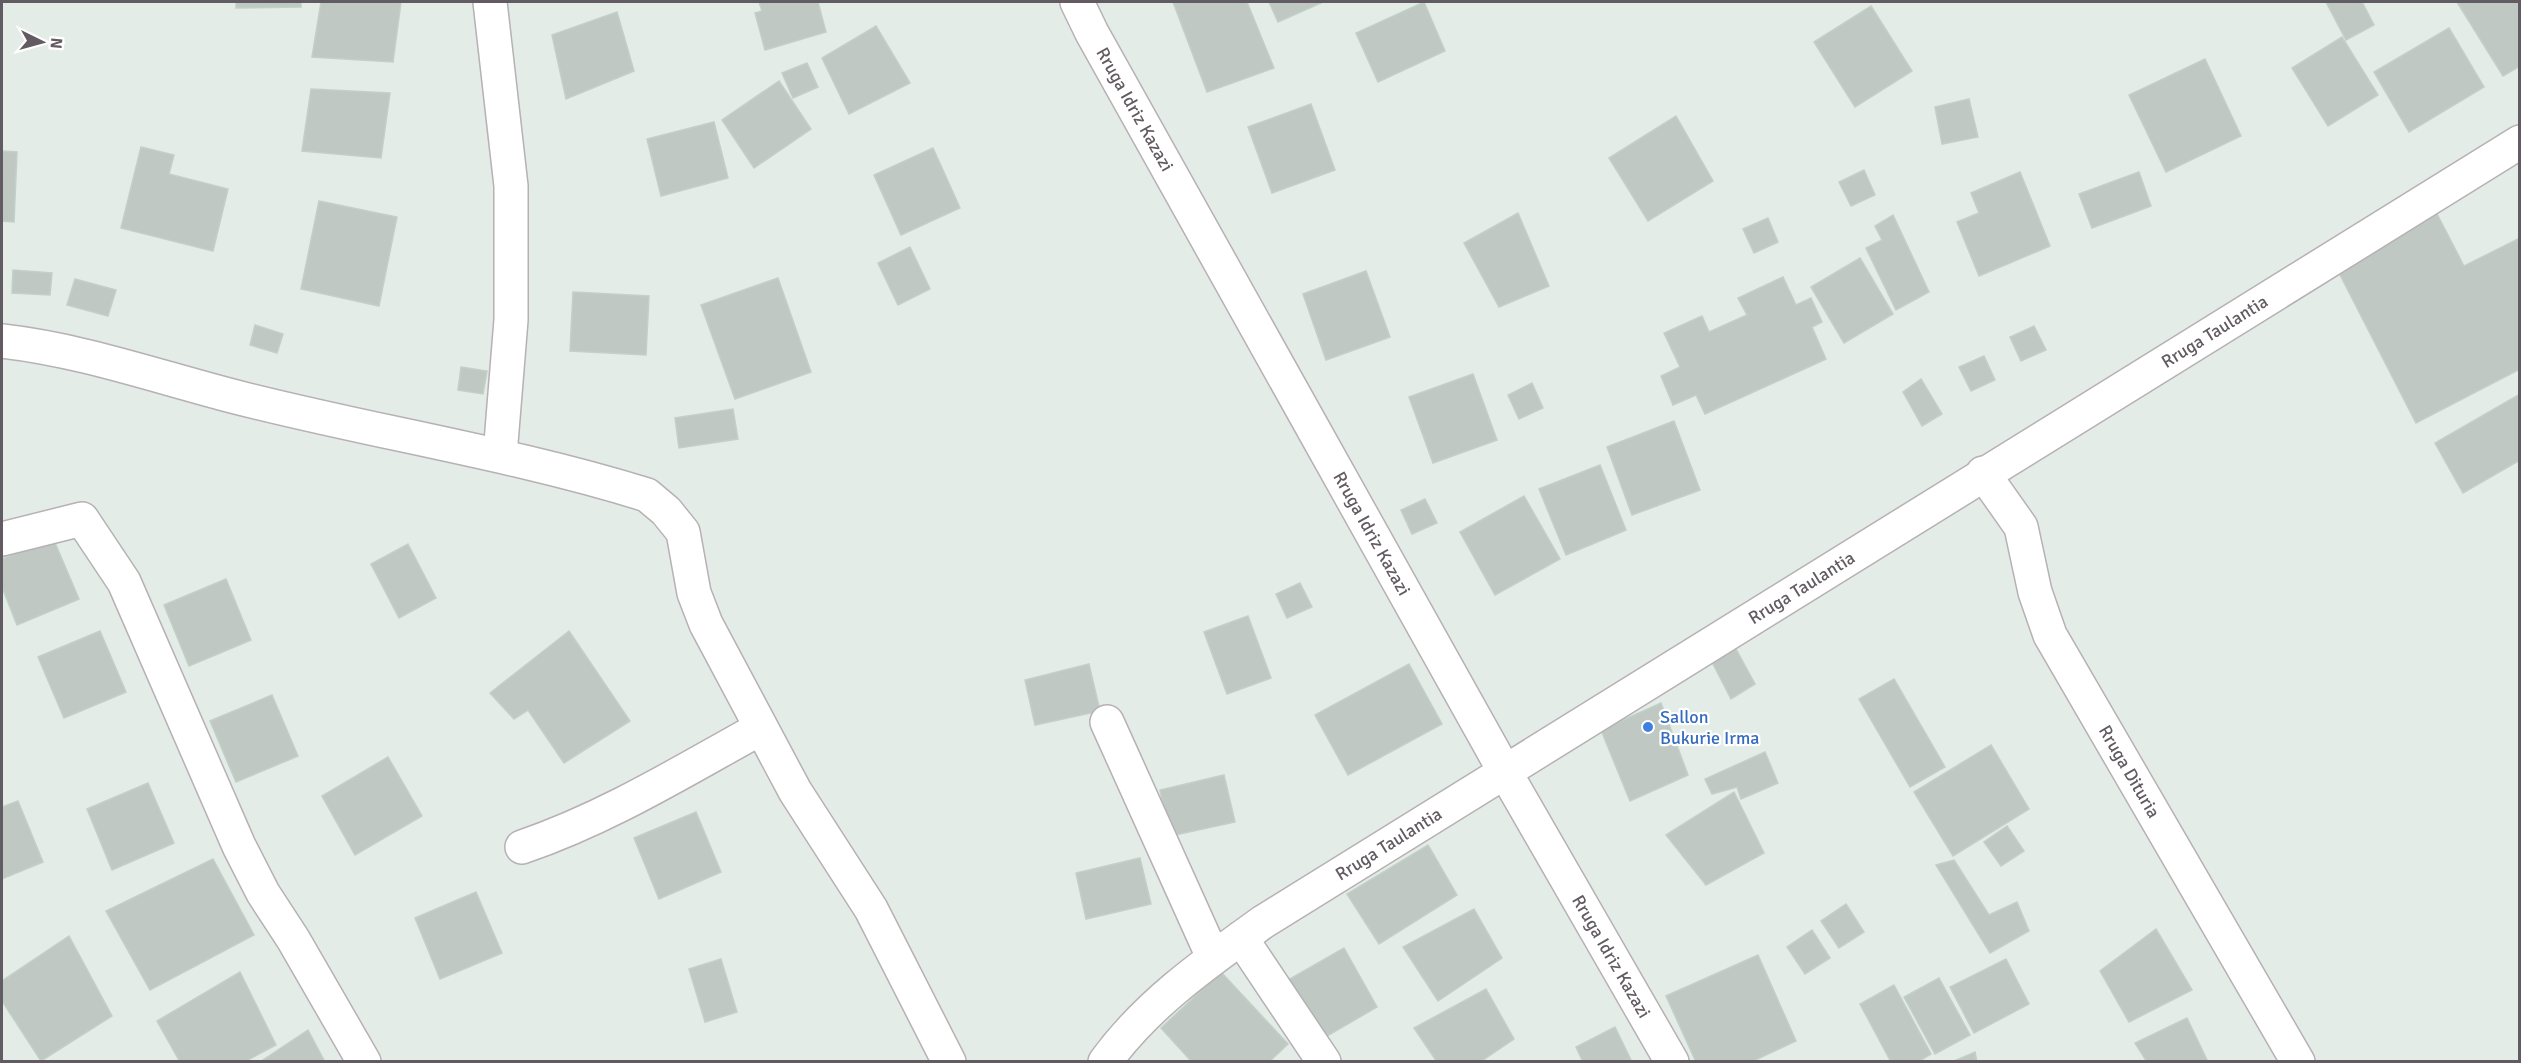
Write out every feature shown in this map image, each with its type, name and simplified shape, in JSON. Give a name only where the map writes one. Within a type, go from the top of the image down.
[{"type":"street","points":[[490,2],[511,186],[511,320],[500,455]]},
{"type":"street","name":"Rruga Idriz Kazazi","points":[[1077,2],[1092,33],[1504,772],[1672,1062]]},
{"type":"street","name":"Rruga Taulantia","points":[[1109,1060],[1132,1028],[1167,994],[1241,938],[1983,473],[2520,142]]},
{"type":"street","points":[[2,341],[36,345],[98,358],[236,397],[500,455],[647,495],[666,511],[683,532],[694,593],[706,624],[795,791],[870,909],[949,1062]]},
{"type":"street","name":"Rruga Dituria","points":[[1983,473],[2021,527],[2036,592],[2050,635],[2298,1062]]},
{"type":"street","points":[[2,539],[82,519],[124,582],[243,856],[364,1062]]},
{"type":"street","points":[[1107,722],[1213,957]]},
{"type":"street","points":[[522,847],[561,834],[641,794],[761,728]]},
{"type":"street","points":[[1241,938],[1324,1062]]},
{"type":"building","points":[[236,2],[301,2],[301,7],[236,8]]},
{"type":"building","points":[[321,2],[401,2],[393,62],[312,57]]},
{"type":"building","points":[[759,2],[818,2],[826,32],[765,50],[755,13],[762,11]]},
{"type":"building","points":[[1173,2],[1247,2],[1274,68],[1207,92]]},
{"type":"building","points":[[1269,2],[1323,2],[1278,22]]},
{"type":"building","points":[[1424,2],[1445,51],[1378,82],[1356,33]]},
{"type":"building","points":[[2326,2],[2362,2],[2374,25],[2346,40]]},
{"type":"building","points":[[2457,2],[2520,2],[2520,66],[2503,76]]},
{"type":"building","points":[[1871,6],[1912,71],[1855,107],[1814,42]]},
{"type":"building","points":[[617,12],[634,71],[566,99],[552,35]]},
{"type":"building","points":[[876,26],[910,83],[849,114],[822,58]]},
{"type":"building","points":[[2449,28],[2484,87],[2409,132],[2374,72]]},
{"type":"building","points":[[2342,37],[2378,95],[2328,126],[2292,68]]},
{"type":"building","points":[[2205,59],[2241,136],[2166,172],[2129,95]]},
{"type":"building","points":[[807,63],[818,87],[793,98],[782,73]]},
{"type":"building","points":[[779,81],[811,129],[754,168],[722,120]]},
{"type":"building","points":[[311,89],[390,93],[381,158],[302,151]]},
{"type":"building","points":[[1969,99],[1978,137],[1942,144],[1935,107]]},
{"type":"building","points":[[1311,104],[1335,170],[1272,193],[1248,127]]},
{"type":"building","points":[[1676,116],[1713,181],[1648,221],[1609,158]]},
{"type":"building","points":[[714,122],[728,178],[661,196],[647,139]]},
{"type":"building","points":[[141,147],[174,155],[169,174],[228,189],[213,251],[121,228]]},
{"type":"building","points":[[933,148],[960,208],[901,235],[874,175]]},
{"type":"building","points":[[2,151],[17,152],[14,222],[2,221]]},
{"type":"building","points":[[1864,170],[1875,195],[1851,206],[1839,182]]},
{"type":"building","points":[[2020,172],[2050,246],[1979,276],[1957,222],[1979,213],[1971,193]]},
{"type":"building","points":[[2139,172],[2151,206],[2092,228],[2079,194]]},
{"type":"building","points":[[319,201],[397,217],[379,306],[301,289]]},
{"type":"building","points":[[2436,212],[2464,266],[2520,238],[2520,369],[2416,423],[2335,265]]},
{"type":"building","points":[[1518,213],[1549,286],[1499,307],[1464,243]]},
{"type":"building","points":[[1893,215],[1929,292],[1896,310],[1866,248],[1882,240],[1875,226]]},
{"type":"building","points":[[1768,218],[1778,242],[1754,253],[1743,229]]},
{"type":"building","points":[[910,247],[930,289],[898,305],[878,263]]},
{"type":"building","points":[[1860,258],[1893,314],[1844,343],[1811,287]]},
{"type":"building","points":[[13,270],[52,273],[50,295],[12,293]]},
{"type":"building","points":[[1366,271],[1390,337],[1326,360],[1303,294]]},
{"type":"building","points":[[1783,277],[1796,305],[1811,298],[1822,322],[1812,327],[1826,359],[1705,414],[1696,395],[1673,405],[1661,376],[1680,367],[1664,333],[1702,316],[1709,332],[1747,315],[1738,298]]},
{"type":"building","points":[[778,278],[811,372],[735,399],[701,305]]},
{"type":"building","points":[[75,279],[116,290],[108,316],[67,305]]},
{"type":"building","points":[[573,292],[649,296],[646,355],[570,351]]},
{"type":"building","points":[[255,325],[283,334],[277,353],[250,345]]},
{"type":"building","points":[[2034,326],[2046,350],[2021,361],[2010,337]]},
{"type":"building","points":[[1984,356],[1995,380],[1971,391],[1959,367]]},
{"type":"building","points":[[461,367],[487,371],[483,394],[458,390]]},
{"type":"building","points":[[1473,374],[1497,440],[1433,463],[1409,397]]},
{"type":"building","points":[[1921,379],[1942,414],[1922,426],[1903,392]]},
{"type":"building","points":[[1532,383],[1543,408],[1519,419],[1508,395]]},
{"type":"building","points":[[2520,394],[2520,460],[2463,493],[2435,443]]},
{"type":"building","points":[[733,409],[738,439],[679,448],[675,418]]},
{"type":"building","points":[[1674,421],[1700,490],[1632,515],[1607,447]]},
{"type":"building","points":[[1600,465],[1626,530],[1566,555],[1539,489]]},
{"type":"building","points":[[1524,496],[1560,559],[1495,595],[1460,532]]},
{"type":"building","points":[[1425,499],[1437,523],[1412,534],[1401,510]]},
{"type":"building","points":[[53,538],[79,599],[17,625],[2,587],[2,559]]},
{"type":"building","points":[[408,544],[436,598],[399,618],[371,564]]},
{"type":"building","points":[[226,579],[251,640],[189,666],[164,605]]},
{"type":"building","points":[[1300,583],[1312,607],[1287,618],[1276,594]]},
{"type":"building","points":[[1248,616],[1271,678],[1227,694],[1204,632]]},
{"type":"building","points":[[100,631],[126,692],[64,718],[38,657]]},
{"type":"building","points":[[569,631],[630,721],[564,763],[528,710],[514,719],[490,693]]},
{"type":"building","points":[[1736,649],[1755,684],[1731,699],[1712,662]]},
{"type":"building","points":[[1089,664],[1100,711],[1035,725],[1025,680]]},
{"type":"building","points":[[1409,664],[1442,724],[1348,775],[1315,715]]},
{"type":"building","points":[[1894,679],[1945,767],[1910,787],[1859,699]]},
{"type":"building","points":[[272,695],[298,756],[236,782],[210,721]]},
{"type":"building","points":[[1661,703],[1688,775],[1630,801],[1601,730]]},
{"type":"building","points":[[1991,745],[2029,809],[1953,856],[1914,792]]},
{"type":"building","points":[[1765,752],[1778,783],[1741,799],[1737,787],[1712,794],[1705,779]]},
{"type":"building","points":[[388,757],[422,816],[355,855],[322,796]]},
{"type":"building","points":[[1224,775],[1235,822],[1170,836],[1160,790]]},
{"type":"building","points":[[148,783],[174,843],[112,870],[87,809]]},
{"type":"building","points":[[1734,792],[1764,853],[1706,885],[1666,835]]},
{"type":"building","points":[[18,801],[43,862],[2,879],[2,807]]},
{"type":"building","points":[[696,812],[721,872],[659,899],[634,838]]},
{"type":"building","points":[[2007,826],[2024,851],[2001,866],[1984,842]]},
{"type":"building","points":[[1428,845],[1457,895],[1379,944],[1347,894]]},
{"type":"building","points":[[1140,858],[1151,904],[1086,919],[1076,873]]},
{"type":"building","points":[[213,859],[254,935],[150,990],[106,911]]},
{"type":"building","points":[[1954,860],[1989,915],[2017,902],[2029,931],[1990,953],[1936,865]]},
{"type":"building","points":[[476,892],[502,953],[440,979],[415,918]]},
{"type":"building","points":[[1846,904],[1864,932],[1839,948],[1821,921]]},
{"type":"building","points":[[1474,909],[1502,958],[1438,1001],[1403,947]]},
{"type":"building","points":[[2156,929],[2192,990],[2129,1022],[2100,971]]},
{"type":"building","points":[[1812,930],[1830,958],[1805,974],[1787,947]]},
{"type":"building","points":[[69,936],[112,1016],[41,1061],[2,1001],[2,981]]},
{"type":"building","points":[[1344,948],[1377,1007],[1315,1043],[1281,984]]},
{"type":"building","points":[[1758,955],[1796,1041],[1751,1062],[1696,1062],[1666,996]]},
{"type":"building","points":[[721,959],[737,1012],[705,1022],[689,969]]},
{"type":"building","points":[[2006,959],[2029,1004],[1974,1033],[1950,987]]},
{"type":"building","points":[[240,972],[276,1045],[244,1062],[180,1062],[157,1021]]},
{"type":"building","points":[[1221,972],[1288,1044],[1269,1062],[1192,1062],[1161,1028]]},
{"type":"building","points":[[1939,978],[1970,1035],[1935,1054],[1904,997]]},
{"type":"building","points":[[1894,985],[1931,1054],[1918,1062],[1891,1062],[1860,1004]]},
{"type":"building","points":[[1486,989],[1514,1039],[1480,1062],[1437,1062],[1414,1028]]},
{"type":"building","points":[[2187,1018],[2208,1062],[2147,1062],[2135,1043]]},
{"type":"building","points":[[1615,1027],[1631,1060],[1583,1062],[1576,1047]]},
{"type":"building","points":[[308,1030],[325,1062],[260,1062]]},
{"type":"building","points":[[1975,1052],[1977,1062],[1952,1062]]},
{"type":"place","name":"Sallon Bukurie Irma","points":[[1648,727]]}]
